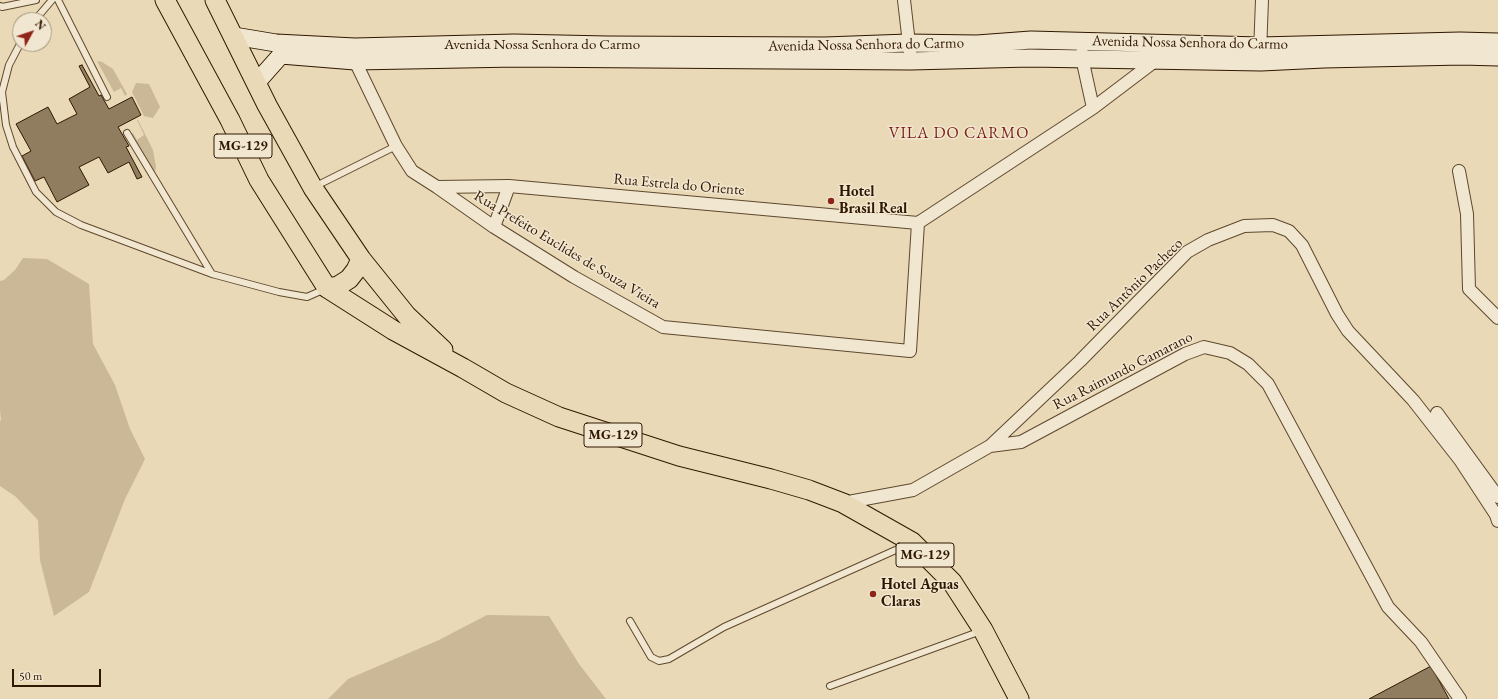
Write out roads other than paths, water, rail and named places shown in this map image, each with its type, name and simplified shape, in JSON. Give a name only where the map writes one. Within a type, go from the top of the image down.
[{"type":"main road","name":"MG-129","points":[[165,0],[230,120],[259,180],[327,288],[392,330],[506,393],[558,417],[679,456],[809,490],[843,503],[912,542],[952,582],[983,630],[1019,699]]},
{"type":"main road","name":"MG-129","points":[[215,0],[267,104],[313,188],[361,259],[407,316],[463,368]]},
{"type":"main road","points":[[327,288],[338,286],[349,279],[356,270],[361,259]]},
{"type":"street","points":[[904,0],[911,61]]},
{"type":"street","points":[[1261,54],[1262,0]]},
{"type":"street","name":"Avenida Nossa Senhora do Carmo","points":[[234,36],[355,54]]},
{"type":"street","name":"Avenida Nossa Senhora do Carmo","points":[[257,82],[281,55],[515,51],[608,53],[826,53],[911,61],[978,51],[1031,40],[1082,42],[1160,51],[1261,54],[1461,48],[1498,42]]},
{"type":"street","points":[[1082,42],[1082,58],[1093,108]]},
{"type":"street","name":"Avenida Nossa Senhora do Carmo","points":[[826,53],[908,43],[978,51],[1082,58],[1160,51]]},
{"type":"street","name":"Avenida Nossa Senhora do Carmo","points":[[1461,48],[1498,57]]},
{"type":"street","points":[[918,223],[1093,108],[1160,51]]},
{"type":"street","name":"Rua Prefeito Euclides de Souza Vieira","points":[[355,54],[396,146],[412,171],[494,227],[574,277],[663,327],[910,351],[918,223]]},
{"type":"street","points":[[1459,171],[1467,214],[1469,289],[1498,318]]},
{"type":"street","points":[[494,227],[509,186]]},
{"type":"street","name":"Rua Estrela do Oriente","points":[[437,187],[509,186],[918,223]]},
{"type":"street","name":"Rua Antônio Pacheco","points":[[990,446],[1080,361],[1187,252],[1208,240],[1244,226],[1273,225],[1289,231],[1302,245],[1337,314],[1348,331],[1413,400],[1456,454],[1496,515],[1498,521]]},
{"type":"street","name":"Rua Raimundo Gamarano","points":[[843,503],[913,490],[990,446],[1021,442],[1185,354],[1204,347],[1230,353],[1248,364],[1268,384],[1388,607],[1421,642],[1460,699]]},
{"type":"street","points":[[1437,413],[1498,498]]},
{"type":"lane","points":[[0,6],[2,8],[36,0]]},
{"type":"lane","points":[[42,12],[52,0]]},
{"type":"lane","points":[[58,0],[107,97]]},
{"type":"lane","points":[[16,52],[9,65],[2,92],[6,125],[13,147],[36,192],[56,212],[81,225],[212,274],[279,292],[307,297],[327,288]]},
{"type":"lane","points":[[127,133],[212,274]]},
{"type":"lane","points":[[313,188],[396,146]]},
{"type":"lane","points":[[630,621],[651,657],[658,661],[669,659],[724,627],[912,542]]},
{"type":"lane","points":[[830,686],[983,630]]},
{"type":"place","name":"Hotel Brasil Real","points":[[831,201]]},
{"type":"place","name":"Hotel Aguas Claras","points":[[873,594]]},
{"type":"district","name":"VILA DO CARMO","points":[[959,134]]}]
